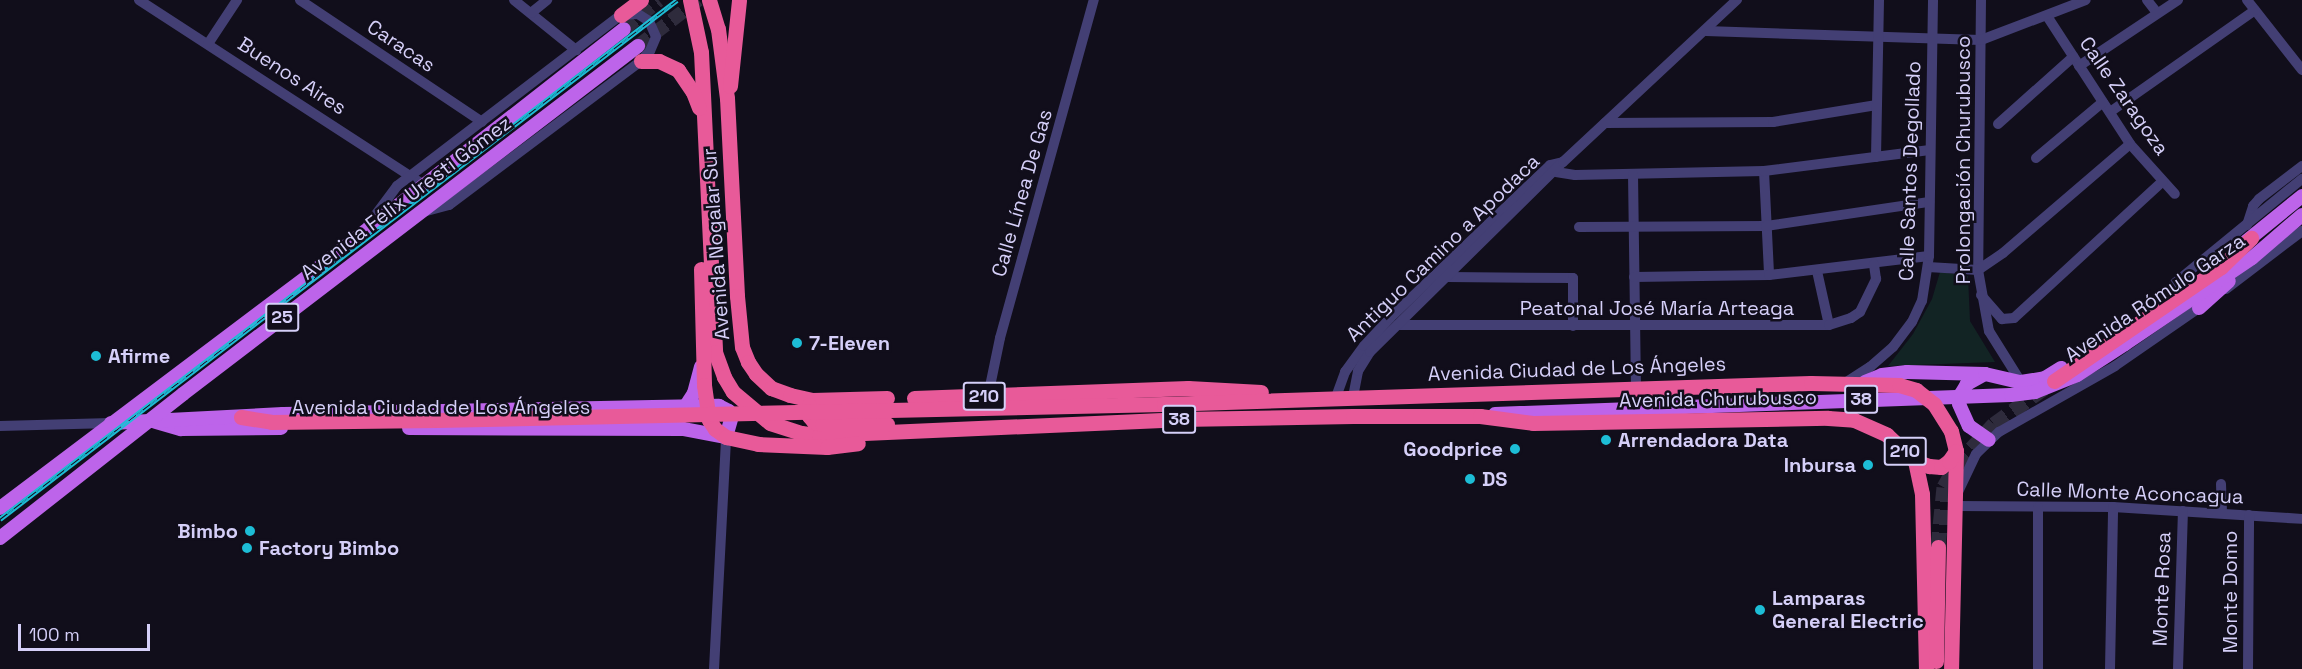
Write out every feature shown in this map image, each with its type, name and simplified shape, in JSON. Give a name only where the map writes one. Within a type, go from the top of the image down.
[{"type":"highway","points":[[622,22],[641,0]]},
{"type":"highway","name":"Avenida Nogalar Sur","points":[[690,0],[699,38],[715,352],[724,377],[741,402],[770,423],[801,433],[879,434]]},
{"type":"highway","name":"Avenida Nogalar Sur","points":[[709,0],[718,29],[727,98],[737,296],[742,347],[756,374],[771,388],[812,400],[1213,388],[1271,393],[1290,399]]},
{"type":"highway","points":[[727,98],[733,67],[739,0]]},
{"type":"highway","points":[[639,53],[678,70],[693,92],[703,121]]},
{"type":"highway","points":[[2054,381],[2221,267],[2249,232]]},
{"type":"highway","points":[[710,237],[700,275],[702,361],[707,406],[712,426],[726,437],[758,444],[827,447],[857,443],[879,434]]},
{"type":"highway","name":"Avenida Ciudad de Los Ángeles","points":[[241,417],[271,422],[437,420],[1164,404],[1865,382]]},
{"type":"highway","name":"210","points":[[1865,382],[1899,385],[1916,390],[1935,404],[1951,431],[1956,451],[1957,500],[1951,669]]},
{"type":"highway","points":[[812,400],[809,416],[814,422],[892,424],[926,430]]},
{"type":"highway","name":"38","points":[[879,434],[1179,418],[1480,416]]},
{"type":"highway","name":"Avenida Churubusco","points":[[1480,416],[1533,423],[1828,418],[1854,420],[1887,435],[1915,461]]},
{"type":"highway","points":[[1915,461],[1941,467],[1956,451]]},
{"type":"highway","name":"210","points":[[1915,461],[1922,494],[1928,667]]},
{"type":"highway","points":[[1928,667],[1938,547]]},
{"type":"main road","name":"Avenida Félix Uresti Gómez","points":[[0,508],[424,185],[622,22]]},
{"type":"main road","name":"Avenida Félix Uresti Gómez","points":[[0,538],[418,213],[639,53]]},
{"type":"main road","name":"Avenida Rómulo Garza","points":[[1865,382],[1892,373],[1985,374],[2021,382],[2050,376],[2159,301],[2249,232],[2276,217],[2302,196]]},
{"type":"main road","name":"Avenida Rómulo Garza","points":[[1480,416],[2027,393],[2077,375],[2125,344],[2252,258],[2302,215]]},
{"type":"main road","points":[[2199,308],[2252,258]]},
{"type":"main road","points":[[685,407],[694,393],[702,361]]},
{"type":"main road","points":[[1985,374],[1967,384],[1961,394],[1959,404],[1969,426],[1989,440]]},
{"type":"main road","points":[[183,394],[187,410],[197,418]]},
{"type":"main road","points":[[707,406],[719,406],[729,411],[732,420],[726,437]]},
{"type":"main road","name":"Avenida Ciudad de Los Ángeles","points":[[111,423],[385,411],[707,406]]},
{"type":"main road","name":"Avenida Ciudad de Los Ángeles","points":[[151,422],[181,429],[683,429],[726,437]]},
{"type":"street","name":"Buenos Aires","points":[[139,0],[412,174],[424,185]]},
{"type":"street","points":[[208,44],[237,0]]},
{"type":"street","name":"Caracas","points":[[300,0],[482,122]]},
{"type":"street","points":[[514,0],[576,50]]},
{"type":"street","points":[[531,14],[547,0]]},
{"type":"street","name":"Calle Línea De Gas","points":[[988,396],[1003,327],[1094,0]]},
{"type":"street","name":"Antiguo Camino a Apodaca","points":[[1336,397],[1345,372],[1364,346],[1737,0]]},
{"type":"street","name":"Calle Santos Degollado","points":[[1876,157],[1879,0]]},
{"type":"street","name":"Calle Santos Degollado","points":[[1845,382],[1870,367],[1902,338],[1919,309],[1929,262],[1933,0]]},
{"type":"street","name":"Prolongación Churubusco","points":[[1981,0],[1978,270],[1989,331],[2021,382]]},
{"type":"street","points":[[1706,31],[1981,40],[2086,0]]},
{"type":"street","points":[[2147,0],[2157,14]]},
{"type":"street","points":[[1998,124],[2076,62],[2178,0]]},
{"type":"street","points":[[2247,0],[2302,70]]},
{"type":"street","points":[[2110,112],[2255,10]]},
{"type":"street","points":[[363,232],[388,195],[412,174],[576,50],[638,14],[645,17],[656,37],[653,45],[639,53]]},
{"type":"street","name":"Calle Zaragoza","points":[[2047,16],[2130,144],[2175,194]]},
{"type":"street","points":[[2036,158],[2103,102]]},
{"type":"street","points":[[1605,123],[1773,122],[1877,105]]},
{"type":"street","points":[[1634,277],[1769,275],[1874,264],[1929,262],[1978,270],[2003,253],[2130,144]]},
{"type":"street","points":[[1557,166],[1575,175],[1764,171],[1930,150]]},
{"type":"street","name":"Antiguo Camino a Apodaca","points":[[1353,397],[1363,362],[1557,166]]},
{"type":"street","points":[[2249,232],[2253,206],[2302,166]]},
{"type":"street","points":[[1764,171],[1769,275]]},
{"type":"street","points":[[1633,174],[1636,389]]},
{"type":"street","name":"Avenida Rómulo Garza","points":[[2249,232],[2302,179]]},
{"type":"street","points":[[1981,295],[2002,319],[2014,318],[2163,181]]},
{"type":"street","points":[[1579,227],[1766,226],[1929,202]]},
{"type":"street","name":"Avenida Rómulo Garza","points":[[1957,500],[1971,463],[1989,440],[2019,419],[2115,366],[2199,308],[2302,231]]},
{"type":"street","name":"Peatonal José María Arteaga","points":[[1398,325],[1635,327],[1829,325],[1851,318],[1860,312],[1876,279],[1874,264]]},
{"type":"street","points":[[1817,271],[1829,325]]},
{"type":"street","points":[[1448,277],[1573,278],[1573,326]]},
{"type":"street","name":"Avenida Ciudad de Los Ángeles","points":[[0,426],[111,423]]},
{"type":"street","points":[[714,669],[726,437]]},
{"type":"street","points":[[2221,483],[2222,513]]},
{"type":"street","name":"Calle Monte Aconcagua","points":[[1957,500],[2038,507],[2113,507],[2302,519]]},
{"type":"street","points":[[2038,507],[2038,669]]},
{"type":"street","points":[[2110,669],[2113,507]]},
{"type":"street","name":"Monte Rosa","points":[[2178,669],[2183,511]]},
{"type":"street","name":"Monte Domo","points":[[2248,669],[2249,515]]},
{"type":"shaded area","points":[[1940,272],[1968,276],[1970,321],[1995,362],[1888,366],[1913,334],[1932,299]]},
{"type":"tunnel","points":[[624,29],[659,0]]},
{"type":"tunnel","points":[[638,46],[698,0]]},
{"type":"tunnel","points":[[1938,547],[1944,487],[1956,465],[1994,424],[2044,388]]},
{"type":"railway","points":[[0,519],[677,0]]},
{"type":"place","name":"7-Eleven","points":[[797,343]]},
{"type":"place","name":"Afirme","points":[[96,356]]},
{"type":"place","name":"Arrendadora Data","points":[[1606,440]]},
{"type":"place","name":"Goodprice","points":[[1515,449]]},
{"type":"place","name":"Inbursa","points":[[1868,465]]},
{"type":"place","name":"DS","points":[[1470,479]]},
{"type":"place","name":"Bimbo","points":[[250,531]]},
{"type":"place","name":"Factory Bimbo","points":[[247,548]]},
{"type":"place","name":"Lamparas General Electric","points":[[1760,610]]}]
